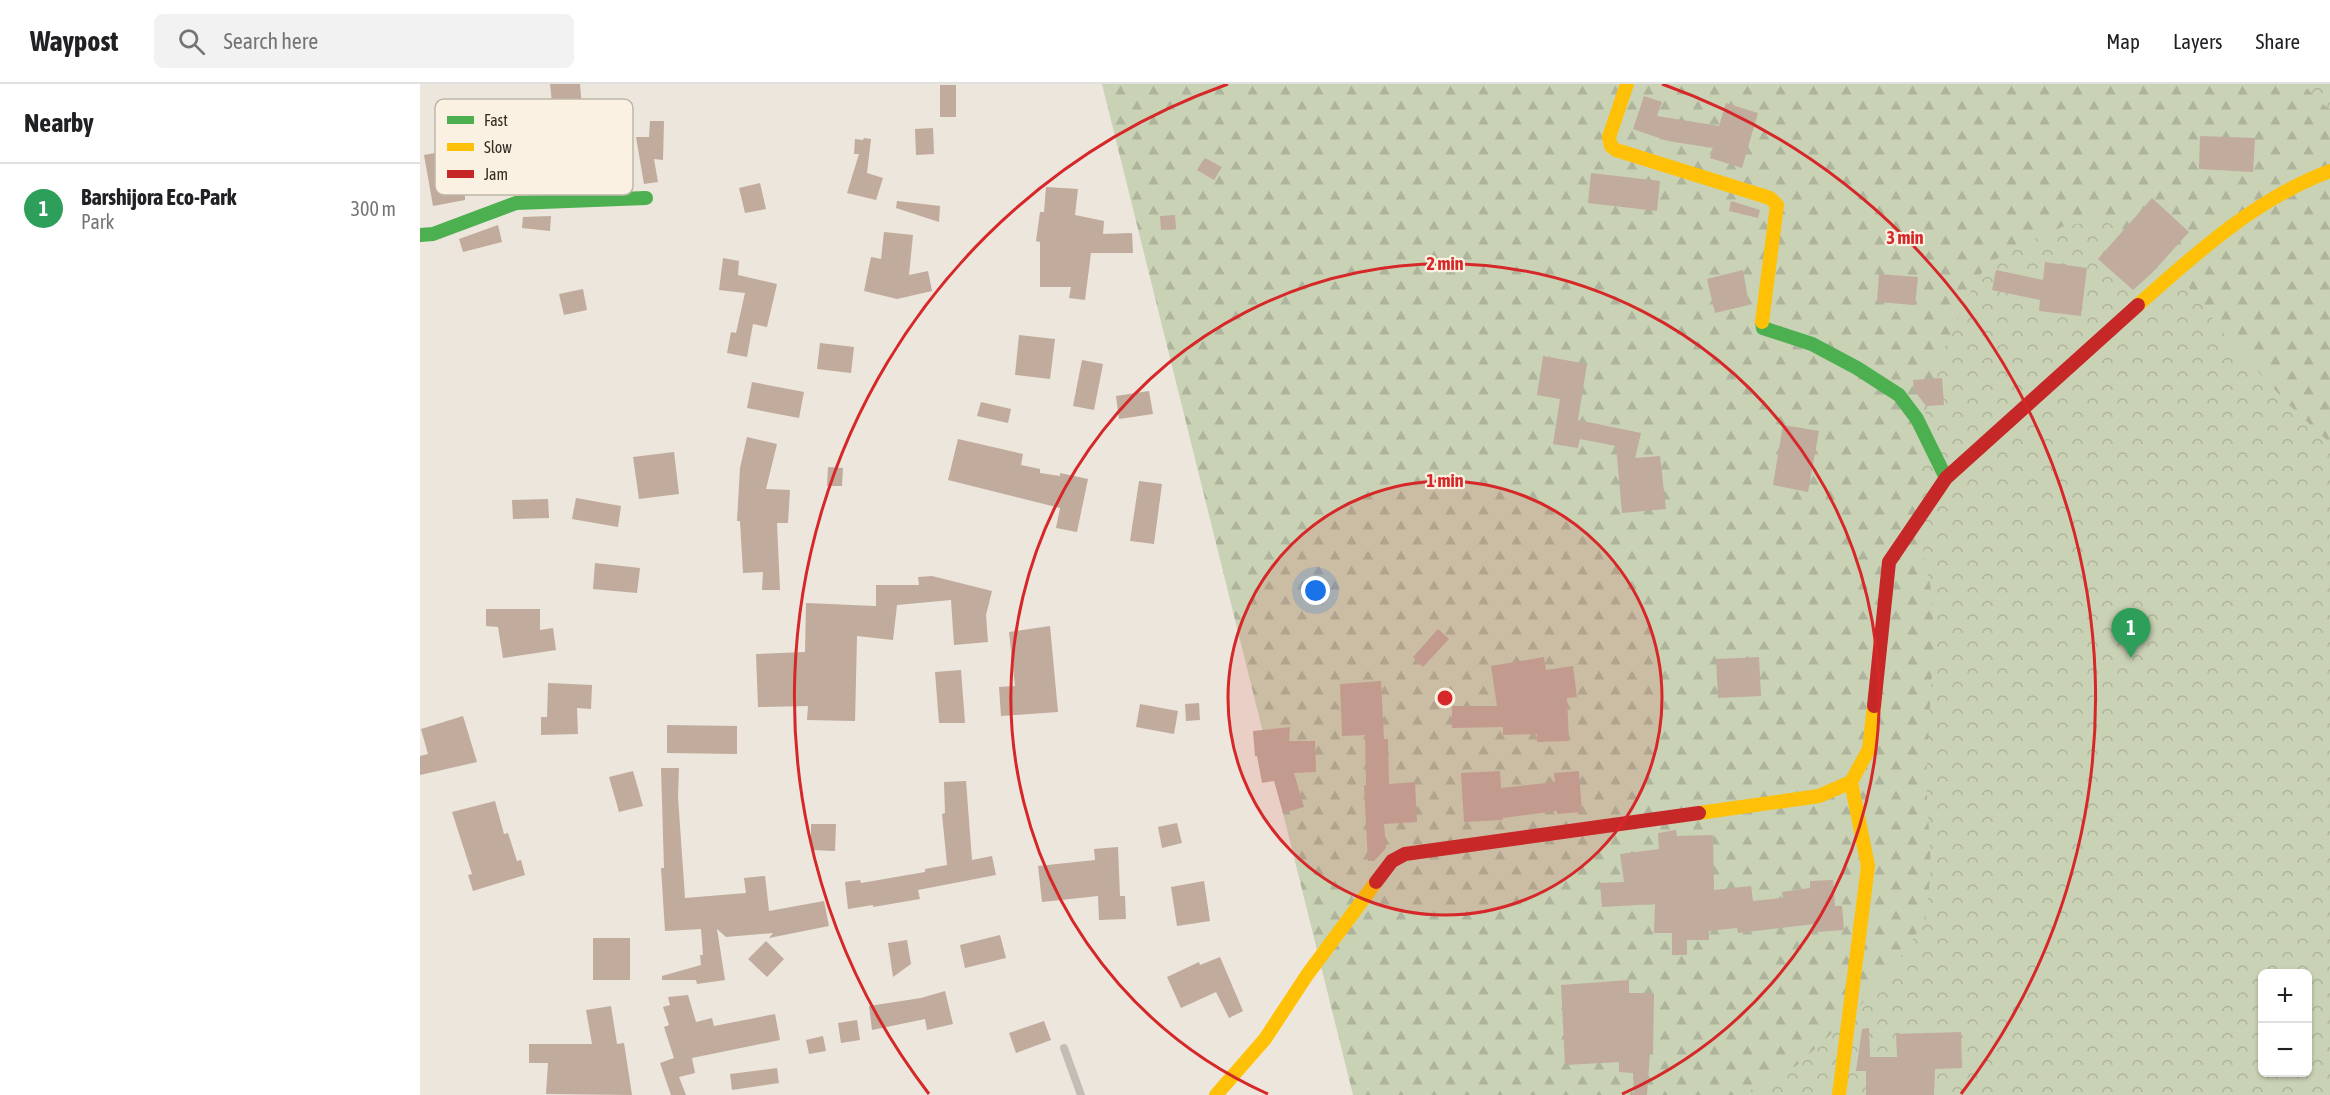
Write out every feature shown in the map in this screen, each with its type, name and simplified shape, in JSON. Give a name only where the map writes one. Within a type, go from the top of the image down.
[{"type":"street","points":[[1627,84],[1609,137],[1611,146],[1616,150],[1770,198],[1777,206],[1762,319],[1763,328],[1772,333],[1804,340],[1881,382],[1905,399],[1946,478]]},
{"type":"street","points":[[1216,1095],[1265,1039],[1307,975],[1392,861],[1405,854],[1819,796],[1851,782],[1869,749],[1889,562],[1946,478],[2201,248],[2298,183],[2330,171]]},
{"type":"street","points":[[420,235],[433,234],[516,203],[646,198]]},
{"type":"street","points":[[1839,1095],[1868,866],[1851,782]]},
{"type":"lane","points":[[1064,1048],[1081,1095]]},
{"type":"green space","points":[[1102,84],[2330,84],[2330,1095],[1353,1095]]},
{"type":"green space","points":[[2303,84],[2330,84],[2330,109],[2321,103]]},
{"type":"green space","points":[[2102,220],[2138,238],[2175,269],[2228,339],[2288,404],[2330,443],[2330,1095],[1747,1095],[1754,1087],[1796,1066],[1856,1011],[1907,949],[1926,918],[1931,867],[1926,779],[1934,635],[1931,589],[1923,548],[1920,472],[1924,419],[1938,362],[1969,294],[1987,264],[2064,226]]},
{"type":"building","points":[[550,84],[580,84],[581,99],[552,99]]},
{"type":"building","points":[[940,85],[956,85],[956,117],[940,117]]},
{"type":"building","points":[[1644,96],[1662,102],[1657,116],[1719,126],[1726,103],[1758,113],[1742,168],[1710,158],[1713,148],[1668,141],[1633,129]]},
{"type":"building","points":[[650,121],[664,121],[663,160],[654,159],[658,182],[644,184],[636,137],[649,137]]},
{"type":"building","points":[[933,128],[934,154],[916,155],[915,129]]},
{"type":"building","points":[[2200,136],[2255,138],[2253,172],[2199,169]]},
{"type":"building","points":[[864,138],[871,139],[867,173],[883,178],[876,200],[847,193],[859,154],[854,154],[855,139],[863,140]]},
{"type":"building","points":[[435,153],[435,195],[465,195],[465,200],[433,206],[424,155]]},
{"type":"building","points":[[1205,158],[1222,167],[1214,180],[1197,170]]},
{"type":"building","points":[[1591,173],[1660,181],[1657,211],[1588,203]]},
{"type":"building","points":[[760,183],[766,209],[745,213],[739,188]]},
{"type":"building","points":[[1046,187],[1078,189],[1075,215],[1104,221],[1103,234],[1132,233],[1133,253],[1091,253],[1085,300],[1069,298],[1071,287],[1040,287],[1040,242],[1036,241],[1040,212],[1044,212]]},
{"type":"building","points":[[2152,198],[2189,232],[2152,273],[2133,290],[2098,259]]},
{"type":"building","points":[[897,201],[940,206],[939,222],[896,208]]},
{"type":"building","points":[[1731,201],[1760,210],[1758,218],[1729,211]]},
{"type":"building","points":[[1175,215],[1176,229],[1161,230],[1160,216]]},
{"type":"building","points":[[551,216],[550,231],[522,228],[523,217]]},
{"type":"building","points":[[498,225],[502,242],[463,252],[459,239]]},
{"type":"building","points":[[884,232],[913,235],[909,275],[928,271],[932,291],[897,299],[864,291],[871,257],[881,259]]},
{"type":"building","points":[[723,258],[739,261],[738,275],[777,284],[767,327],[753,324],[747,357],[727,353],[731,332],[736,333],[745,293],[719,290]]},
{"type":"building","points":[[2045,262],[2087,268],[2081,316],[2039,311],[2040,300],[1992,290],[1996,270],[2043,280]]},
{"type":"building","points":[[1743,270],[1749,305],[1715,313],[1707,279]]},
{"type":"building","points":[[1879,274],[1918,277],[1915,305],[1877,302]]},
{"type":"building","points":[[583,289],[587,310],[564,315],[559,294]]},
{"type":"building","points":[[1019,335],[1055,339],[1050,379],[1015,375]]},
{"type":"building","points":[[820,343],[854,347],[851,373],[817,369]]},
{"type":"building","points":[[1543,356],[1587,364],[1578,420],[1641,433],[1635,458],[1660,456],[1666,509],[1622,513],[1616,446],[1580,439],[1578,448],[1553,444],[1560,399],[1537,395]]},
{"type":"building","points":[[1082,360],[1103,364],[1094,410],[1073,406]]},
{"type":"building","points":[[1942,378],[1944,405],[1926,406],[1914,390],[1913,380]]},
{"type":"building","points":[[752,382],[804,392],[799,418],[747,408]]},
{"type":"building","points":[[1149,391],[1153,414],[1119,419],[1116,396]]},
{"type":"building","points":[[981,402],[1011,409],[1008,423],[977,416]]},
{"type":"building","points":[[1783,425],[1819,431],[1808,492],[1773,485]]},
{"type":"building","points":[[747,437],[777,444],[766,489],[790,490],[788,523],[777,523],[780,590],[762,590],[763,572],[743,573],[740,521],[737,521],[740,468]]},
{"type":"building","points":[[958,439],[1023,454],[1021,465],[1040,469],[1040,473],[1060,476],[1060,473],[1088,479],[1077,532],[1056,528],[1060,508],[948,480]]},
{"type":"building","points":[[674,452],[679,494],[639,499],[633,457]]},
{"type":"building","points":[[828,467],[843,468],[842,486],[827,486]]},
{"type":"building","points":[[1139,481],[1162,484],[1154,544],[1130,541]]},
{"type":"building","points":[[576,498],[621,506],[618,527],[572,519]]},
{"type":"building","points":[[548,499],[549,518],[513,519],[512,500]]},
{"type":"building","points":[[595,563],[640,568],[637,593],[593,589]]},
{"type":"building","points":[[932,576],[992,591],[986,615],[988,642],[954,645],[951,600],[897,605],[893,640],[857,636],[855,721],[807,720],[808,706],[758,707],[756,654],[805,652],[806,603],[876,606],[876,585],[919,585],[918,577]]},
{"type":"building","points":[[486,609],[540,609],[540,630],[553,628],[556,650],[503,658],[498,627],[486,626]]},
{"type":"building","points":[[1050,626],[1058,712],[1001,716],[999,687],[1015,686],[1009,632]]},
{"type":"building","points":[[1438,629],[1449,639],[1423,667],[1413,657]]},
{"type":"building","points":[[1544,657],[1546,670],[1573,666],[1577,697],[1567,698],[1569,741],[1537,742],[1537,734],[1503,735],[1503,727],[1452,728],[1452,706],[1497,706],[1491,666]]},
{"type":"building","points":[[1759,657],[1761,696],[1718,698],[1716,659]]},
{"type":"building","points":[[961,670],[965,723],[939,723],[935,672]]},
{"type":"building","points":[[1381,681],[1384,739],[1388,739],[1389,784],[1415,782],[1417,822],[1384,824],[1386,848],[1374,861],[1368,861],[1364,785],[1366,785],[1365,735],[1342,736],[1340,684]]},
{"type":"building","points":[[548,683],[592,685],[591,709],[577,708],[578,734],[541,735],[541,717],[547,717]]},
{"type":"building","points":[[1199,703],[1200,720],[1186,721],[1185,704]]},
{"type":"building","points":[[1140,704],[1178,711],[1174,734],[1136,727]]},
{"type":"building","points":[[463,716],[477,762],[420,775],[420,756],[428,754],[421,729]]},
{"type":"building","points":[[667,725],[737,726],[737,754],[667,753]]},
{"type":"building","points":[[1290,727],[1289,741],[1315,741],[1316,772],[1294,773],[1304,807],[1283,813],[1274,781],[1262,783],[1257,756],[1255,756],[1253,731]]},
{"type":"building","points":[[661,768],[679,768],[678,797],[685,898],[746,893],[744,878],[765,876],[769,911],[824,901],[829,926],[769,938],[773,933],[726,937],[717,929],[725,980],[697,984],[696,980],[662,980],[662,976],[701,965],[700,955],[703,955],[701,929],[665,931],[661,868],[664,868]]},
{"type":"building","points":[[633,771],[643,806],[619,812],[609,777]]},
{"type":"building","points":[[1500,771],[1501,788],[1555,782],[1554,773],[1579,771],[1582,812],[1557,814],[1557,811],[1503,818],[1503,820],[1464,822],[1461,773]]},
{"type":"building","points":[[966,781],[972,860],[992,856],[996,875],[918,890],[920,899],[848,909],[845,882],[860,880],[861,883],[925,872],[925,869],[947,865],[942,814],[945,813],[944,782]]},
{"type":"building","points":[[495,801],[504,834],[508,833],[517,861],[521,860],[525,875],[473,891],[468,875],[472,874],[452,812]]},
{"type":"building","points":[[1177,823],[1182,843],[1162,848],[1158,827]]},
{"type":"building","points":[[811,824],[836,824],[835,851],[811,850]]},
{"type":"building","points":[[1676,830],[1677,836],[1713,835],[1714,890],[1751,886],[1753,901],[1783,898],[1782,892],[1810,888],[1810,881],[1833,880],[1835,906],[1842,906],[1844,930],[1815,932],[1815,924],[1738,933],[1737,928],[1709,931],[1709,940],[1687,940],[1687,955],[1672,955],[1672,933],[1654,933],[1655,904],[1602,907],[1600,883],[1624,882],[1620,854],[1659,849],[1658,833]]},
{"type":"building","points":[[1118,847],[1120,896],[1125,896],[1126,919],[1099,920],[1098,896],[1042,902],[1038,866],[1095,860],[1094,849]]},
{"type":"building","points":[[1204,881],[1210,921],[1177,926],[1171,887]]},
{"type":"building","points":[[1000,935],[1006,958],[965,968],[960,945]]},
{"type":"building","points":[[593,938],[630,938],[630,980],[593,980]]},
{"type":"building","points":[[907,940],[911,964],[893,977],[888,943]]},
{"type":"building","points":[[766,941],[784,959],[767,977],[748,959]]},
{"type":"building","points":[[1220,957],[1243,1011],[1229,1018],[1216,992],[1181,1008],[1167,977],[1199,962],[1200,965]]},
{"type":"building","points":[[1629,980],[1629,993],[1654,993],[1653,1053],[1650,1053],[1647,1095],[1634,1095],[1633,1073],[1619,1072],[1619,1062],[1565,1065],[1561,985]]},
{"type":"building","points":[[945,991],[953,1024],[927,1030],[925,1019],[872,1030],[869,1006],[921,998]]},
{"type":"building","points":[[688,995],[696,1022],[712,1018],[714,1026],[775,1014],[780,1040],[692,1058],[695,1073],[679,1077],[686,1095],[671,1095],[660,1063],[674,1058],[664,1027],[669,1025],[663,1007],[670,1005],[668,997]]},
{"type":"building","points":[[611,1006],[617,1044],[624,1043],[632,1095],[546,1094],[548,1063],[529,1063],[529,1044],[592,1044],[586,1010]]},
{"type":"building","points":[[857,1020],[860,1040],[841,1043],[838,1023]]},
{"type":"building","points":[[1044,1021],[1051,1040],[1016,1053],[1009,1033]]},
{"type":"building","points":[[1869,1028],[1870,1057],[1897,1057],[1896,1034],[1961,1032],[1962,1068],[1935,1069],[1934,1095],[1866,1095],[1866,1071],[1856,1071],[1862,1029]]},
{"type":"building","points":[[823,1036],[826,1051],[809,1054],[806,1040]]},
{"type":"building","points":[[777,1068],[779,1083],[732,1090],[730,1074]]},
{"type":"traffic: fast","points":[[420,235],[433,234],[516,203],[646,198]]},
{"type":"traffic: fast","points":[[1762,322],[1763,328],[1812,344],[1857,368],[1899,395],[1917,419],[1946,478]]},
{"type":"traffic: slow","points":[[1627,84],[1609,137],[1611,146],[1616,150],[1770,198],[1777,205],[1762,322]]},
{"type":"traffic: slow","points":[[2138,305],[2205,247],[2252,212],[2303,182],[2330,171]]},
{"type":"traffic: slow","points":[[1839,1095],[1868,866],[1851,782],[1869,749],[1874,706]]},
{"type":"traffic: slow","points":[[1699,813],[1819,796],[1851,782]]},
{"type":"traffic: slow","points":[[1216,1095],[1265,1039],[1307,975],[1376,882]]},
{"type":"traffic: jam","points":[[1874,706],[1889,562],[1946,478],[2138,305]]},
{"type":"traffic: jam","points":[[1376,882],[1392,861],[1405,854],[1699,813]]},
{"type":"place","name":"Barshijora Eco-Park","points":[[2131,658]]}]
